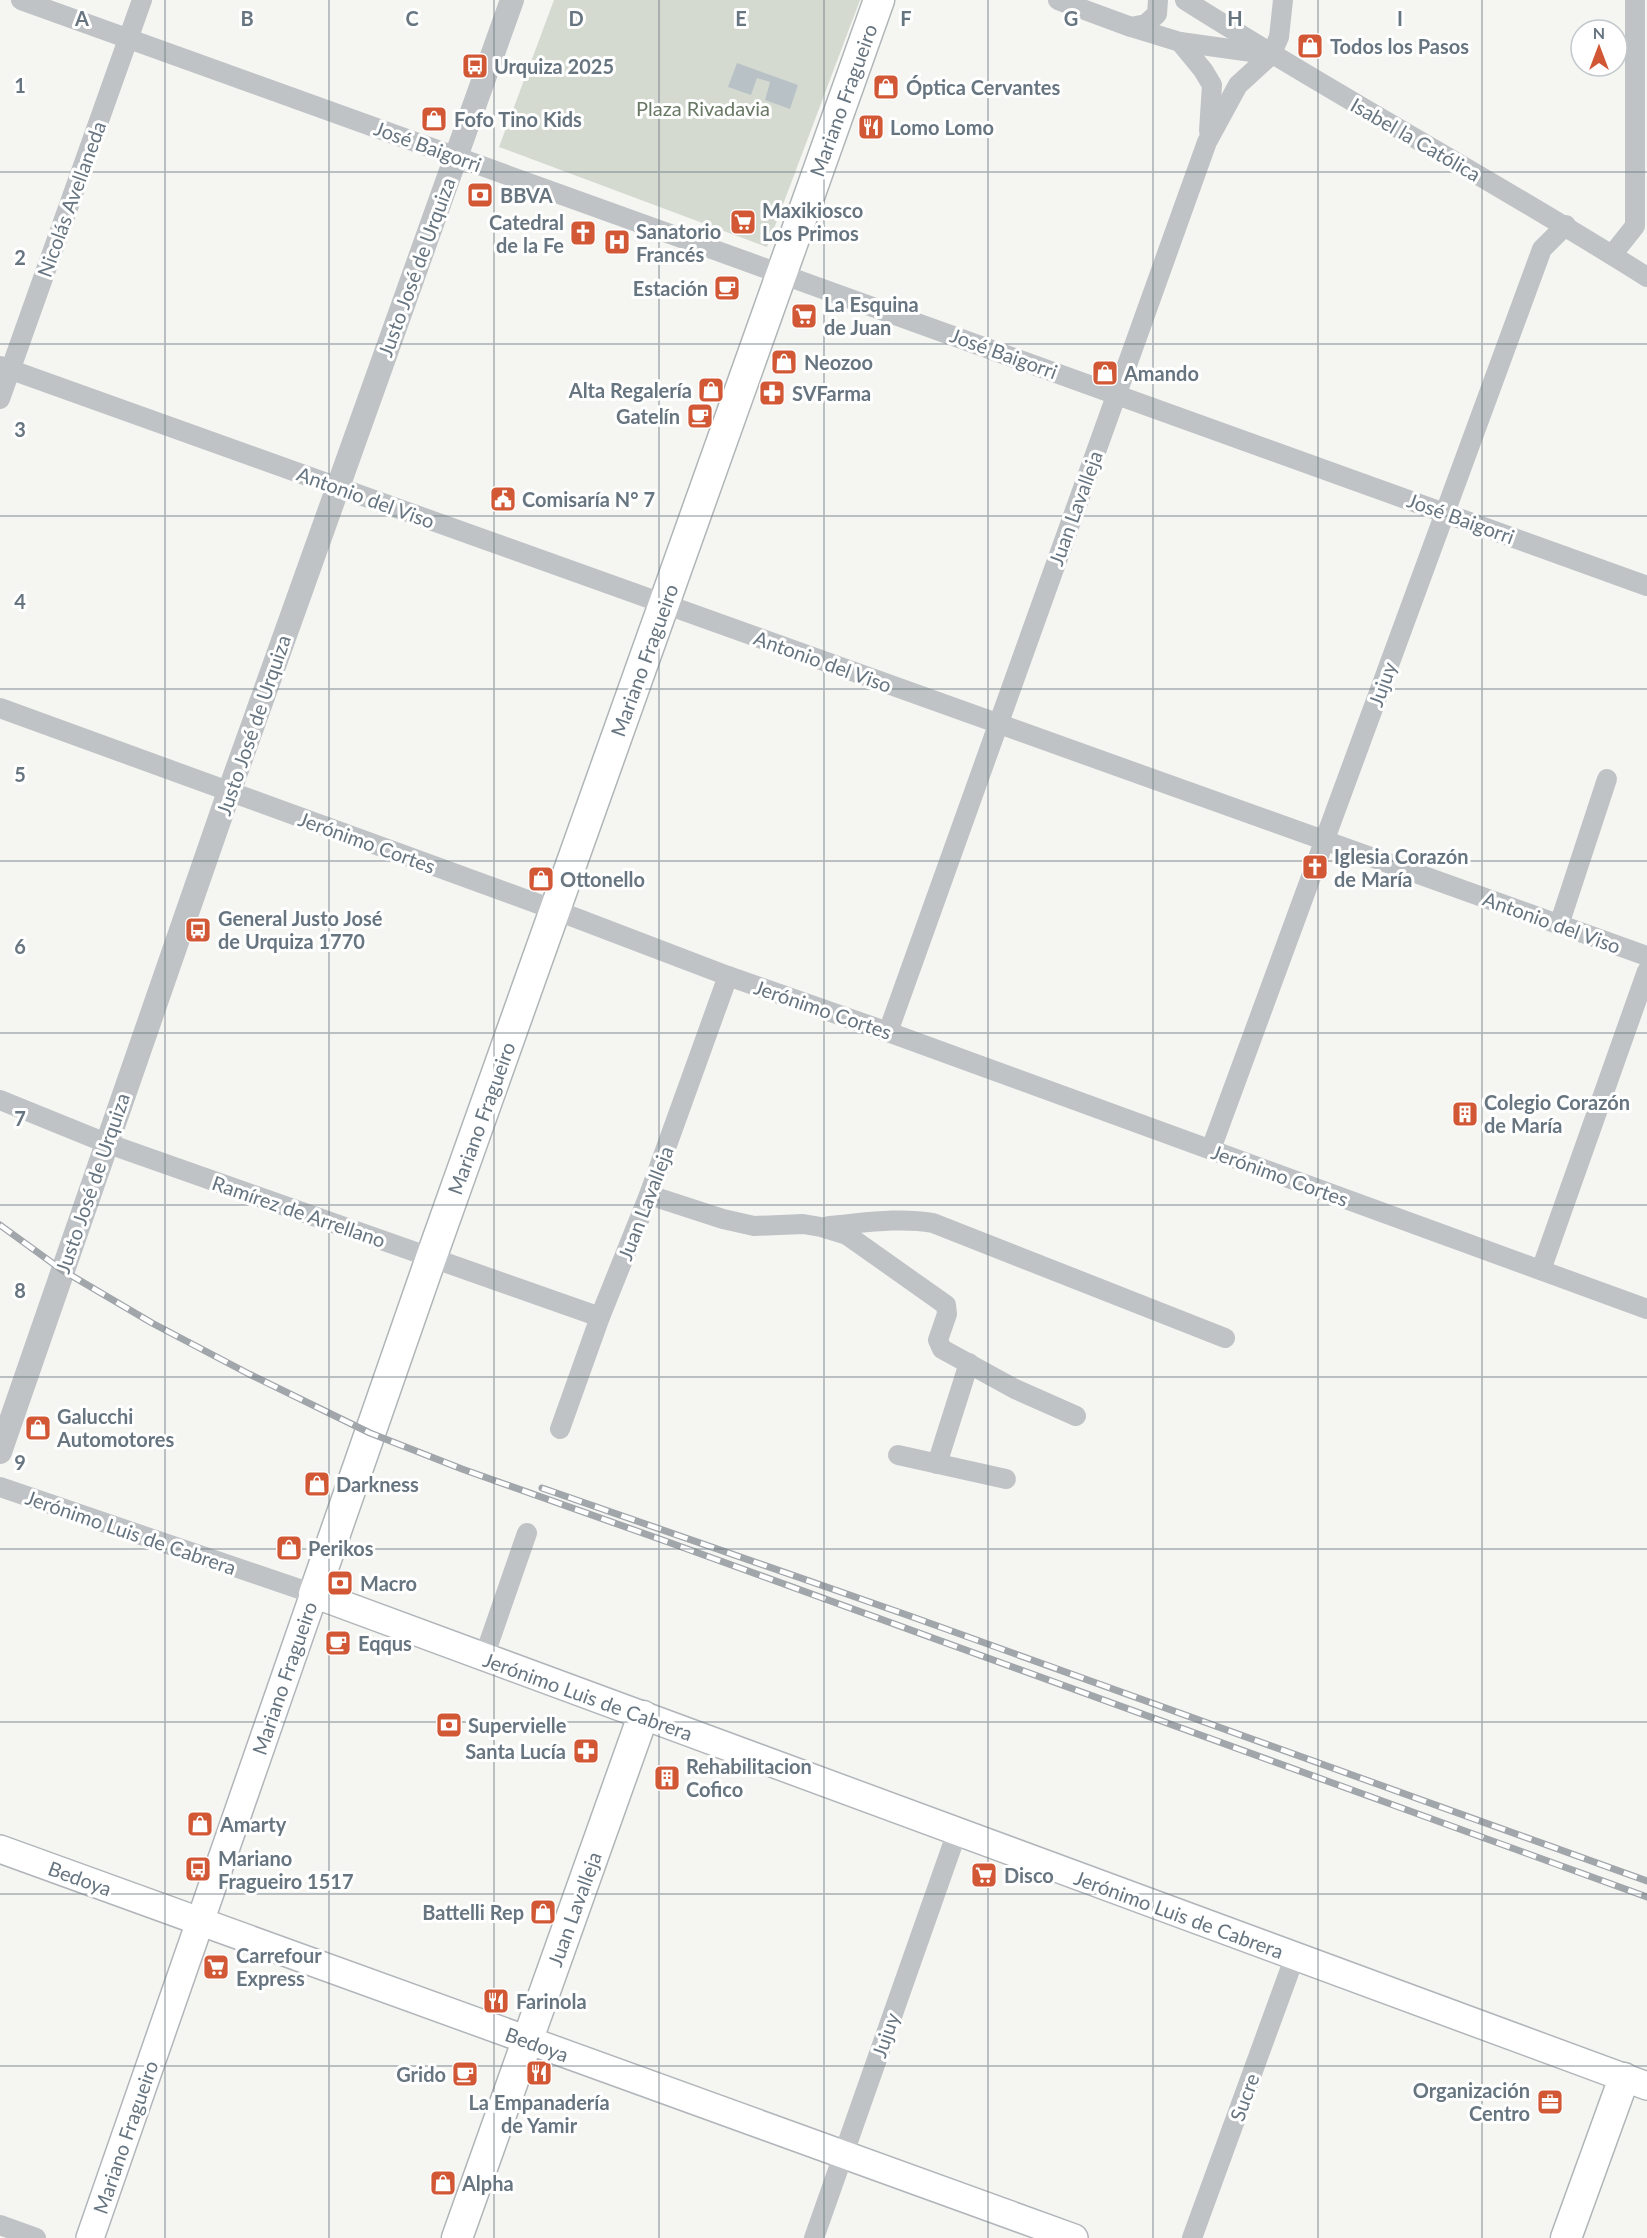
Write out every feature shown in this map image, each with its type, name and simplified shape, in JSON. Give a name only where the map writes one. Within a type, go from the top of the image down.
[{"type":"main road","name":"Mariano Fragueiro","points":[[90,2238],[431,1258],[879,0]]},
{"type":"main road","name":"Jerónimo Luis de Cabrera","points":[[314,1594],[1636,2082]]},
{"type":"main road","name":"Juan Lavalleja","points":[[457,2238],[643,1716]]},
{"type":"main road","name":"Bedoya","points":[[0,1849],[1074,2238]]},
{"type":"main road","points":[[1566,2238],[1636,2082]]},
{"type":"street","name":"José Baigorri","points":[[21,0],[1647,586]]},
{"type":"street","name":"Nicolás Avellaneda","points":[[0,399],[5,368],[142,0]]},
{"type":"street","name":"Justo José de Urquiza","points":[[0,1452],[229,792],[512,0]]},
{"type":"street","points":[[1058,0],[1180,42],[1271,55]]},
{"type":"street","points":[[1131,27],[1146,24],[1157,14],[1158,0]]},
{"type":"street","name":"Isabel la Católica","points":[[1185,0],[1271,55],[1566,225],[1647,277]]},
{"type":"street","name":"Juan Lavalleja","points":[[888,1032],[1207,142],[1238,86],[1271,55],[1279,37],[1283,0]]},
{"type":"street","points":[[1612,255],[1641,226],[1635,0]]},
{"type":"street","points":[[1180,42],[1212,85],[1207,142]]},
{"type":"street","name":"Jujuy","points":[[1210,1149],[1542,249],[1566,225]]},
{"type":"street","name":"Antonio del Viso","points":[[5,368],[1647,956]]},
{"type":"street","name":"Jerónimo Cortes","points":[[0,708],[555,910],[728,976],[888,1032],[1647,1309]]},
{"type":"street","points":[[1558,925],[1607,779]]},
{"type":"street","points":[[1541,1270],[1647,971]]},
{"type":"street","name":"Juan Lavalleja","points":[[560,1429],[600,1317],[649,1195],[728,976]]},
{"type":"street","name":"Ramírez de Arrellano","points":[[0,1100],[106,1143],[600,1317]]},
{"type":"street","points":[[649,1195],[723,1220],[754,1226],[789,1224],[821,1227],[893,1220],[933,1223],[1225,1338]]},
{"type":"street","points":[[821,1227],[847,1235],[946,1305],[947,1314],[938,1340],[942,1349],[1015,1389],[1076,1416]]},
{"type":"street","points":[[937,1464],[969,1363]]},
{"type":"street","points":[[898,1455],[1006,1479]]},
{"type":"street","name":"Jerónimo Luis de Cabrera","points":[[0,1487],[314,1594]]},
{"type":"street","points":[[484,1657],[527,1533]]},
{"type":"street","name":"Jujuy","points":[[814,2238],[957,1832]]},
{"type":"street","name":"Sucre","points":[[1192,2238],[1295,1956]]},
{"type":"street","points":[[0,2225],[36,2238]]},
{"type":"green space","name":"Plaza Rivadavia","points":[[554,0],[860,0],[767,247],[499,147]]},
{"type":"shaded area","points":[[737,63],[798,85],[790,109],[765,100],[770,82],[757,78],[751,95],[728,87]]},
{"type":"railway","points":[[0,1225],[62,1270],[152,1323],[249,1374],[370,1433],[462,1469],[1647,1897]]},
{"type":"railway","points":[[542,1488],[907,1615],[1647,1881]]},
{"type":"place","name":"Todos los Pasos","points":[[1310,46]]},
{"type":"place","name":"Urquiza 2025","points":[[475,66]]},
{"type":"place","name":"Óptica Cervantes","points":[[886,87]]},
{"type":"place","name":"Fofo Tino Kids","points":[[434,119]]},
{"type":"place","name":"Lomo Lomo","points":[[871,127]]},
{"type":"place","name":"BBVA","points":[[480,195]]},
{"type":"place","name":"Maxikiosco Los Primos","points":[[743,222]]},
{"type":"place","name":"Catedral de la Fe","points":[[583,233]]},
{"type":"place","name":"Sanatorio Francés","points":[[617,242]]},
{"type":"place","name":"Estación","points":[[727,288]]},
{"type":"place","name":"La Esquina de Juan","points":[[804,316]]},
{"type":"place","name":"Neozoo","points":[[784,362]]},
{"type":"place","name":"Amando","points":[[1105,373]]},
{"type":"place","name":"Alta Regalería","points":[[711,390]]},
{"type":"place","name":"SVFarma","points":[[772,393]]},
{"type":"place","name":"Gatelín","points":[[700,416]]},
{"type":"place","name":"Comisaría N° 7","points":[[503,499]]},
{"type":"place","name":"Iglesia Corazón de María","points":[[1315,867]]},
{"type":"place","name":"Ottonello","points":[[541,879]]},
{"type":"place","name":"General Justo José de Urquiza 1770","points":[[198,930]]},
{"type":"place","name":"Colegio Corazón de María","points":[[1465,1114]]},
{"type":"place","name":"Galucchi Automotores","points":[[38,1428]]},
{"type":"place","name":"Darkness","points":[[317,1484]]},
{"type":"place","name":"Perikos","points":[[289,1548]]},
{"type":"place","name":"Macro","points":[[340,1583]]},
{"type":"place","name":"Eqqus","points":[[338,1643]]},
{"type":"place","name":"Supervielle","points":[[449,1725]]},
{"type":"place","name":"Santa Lucía","points":[[586,1751]]},
{"type":"place","name":"Rehabilitacion Cofico","points":[[667,1778]]},
{"type":"place","name":"Amarty","points":[[200,1824]]},
{"type":"place","name":"Mariano Fragueiro 1517","points":[[198,1869]]},
{"type":"place","name":"Disco","points":[[984,1875]]},
{"type":"place","name":"Battelli Rep","points":[[543,1912]]},
{"type":"place","name":"Carrefour Express","points":[[216,1967]]},
{"type":"place","name":"Farinola","points":[[496,2001]]},
{"type":"place","name":"La Empanadería de Yamir","points":[[539,2073]]},
{"type":"place","name":"Grido","points":[[465,2074]]},
{"type":"place","name":"Organización Centro","points":[[1550,2102]]},
{"type":"place","name":"Alpha","points":[[443,2183]]}]
